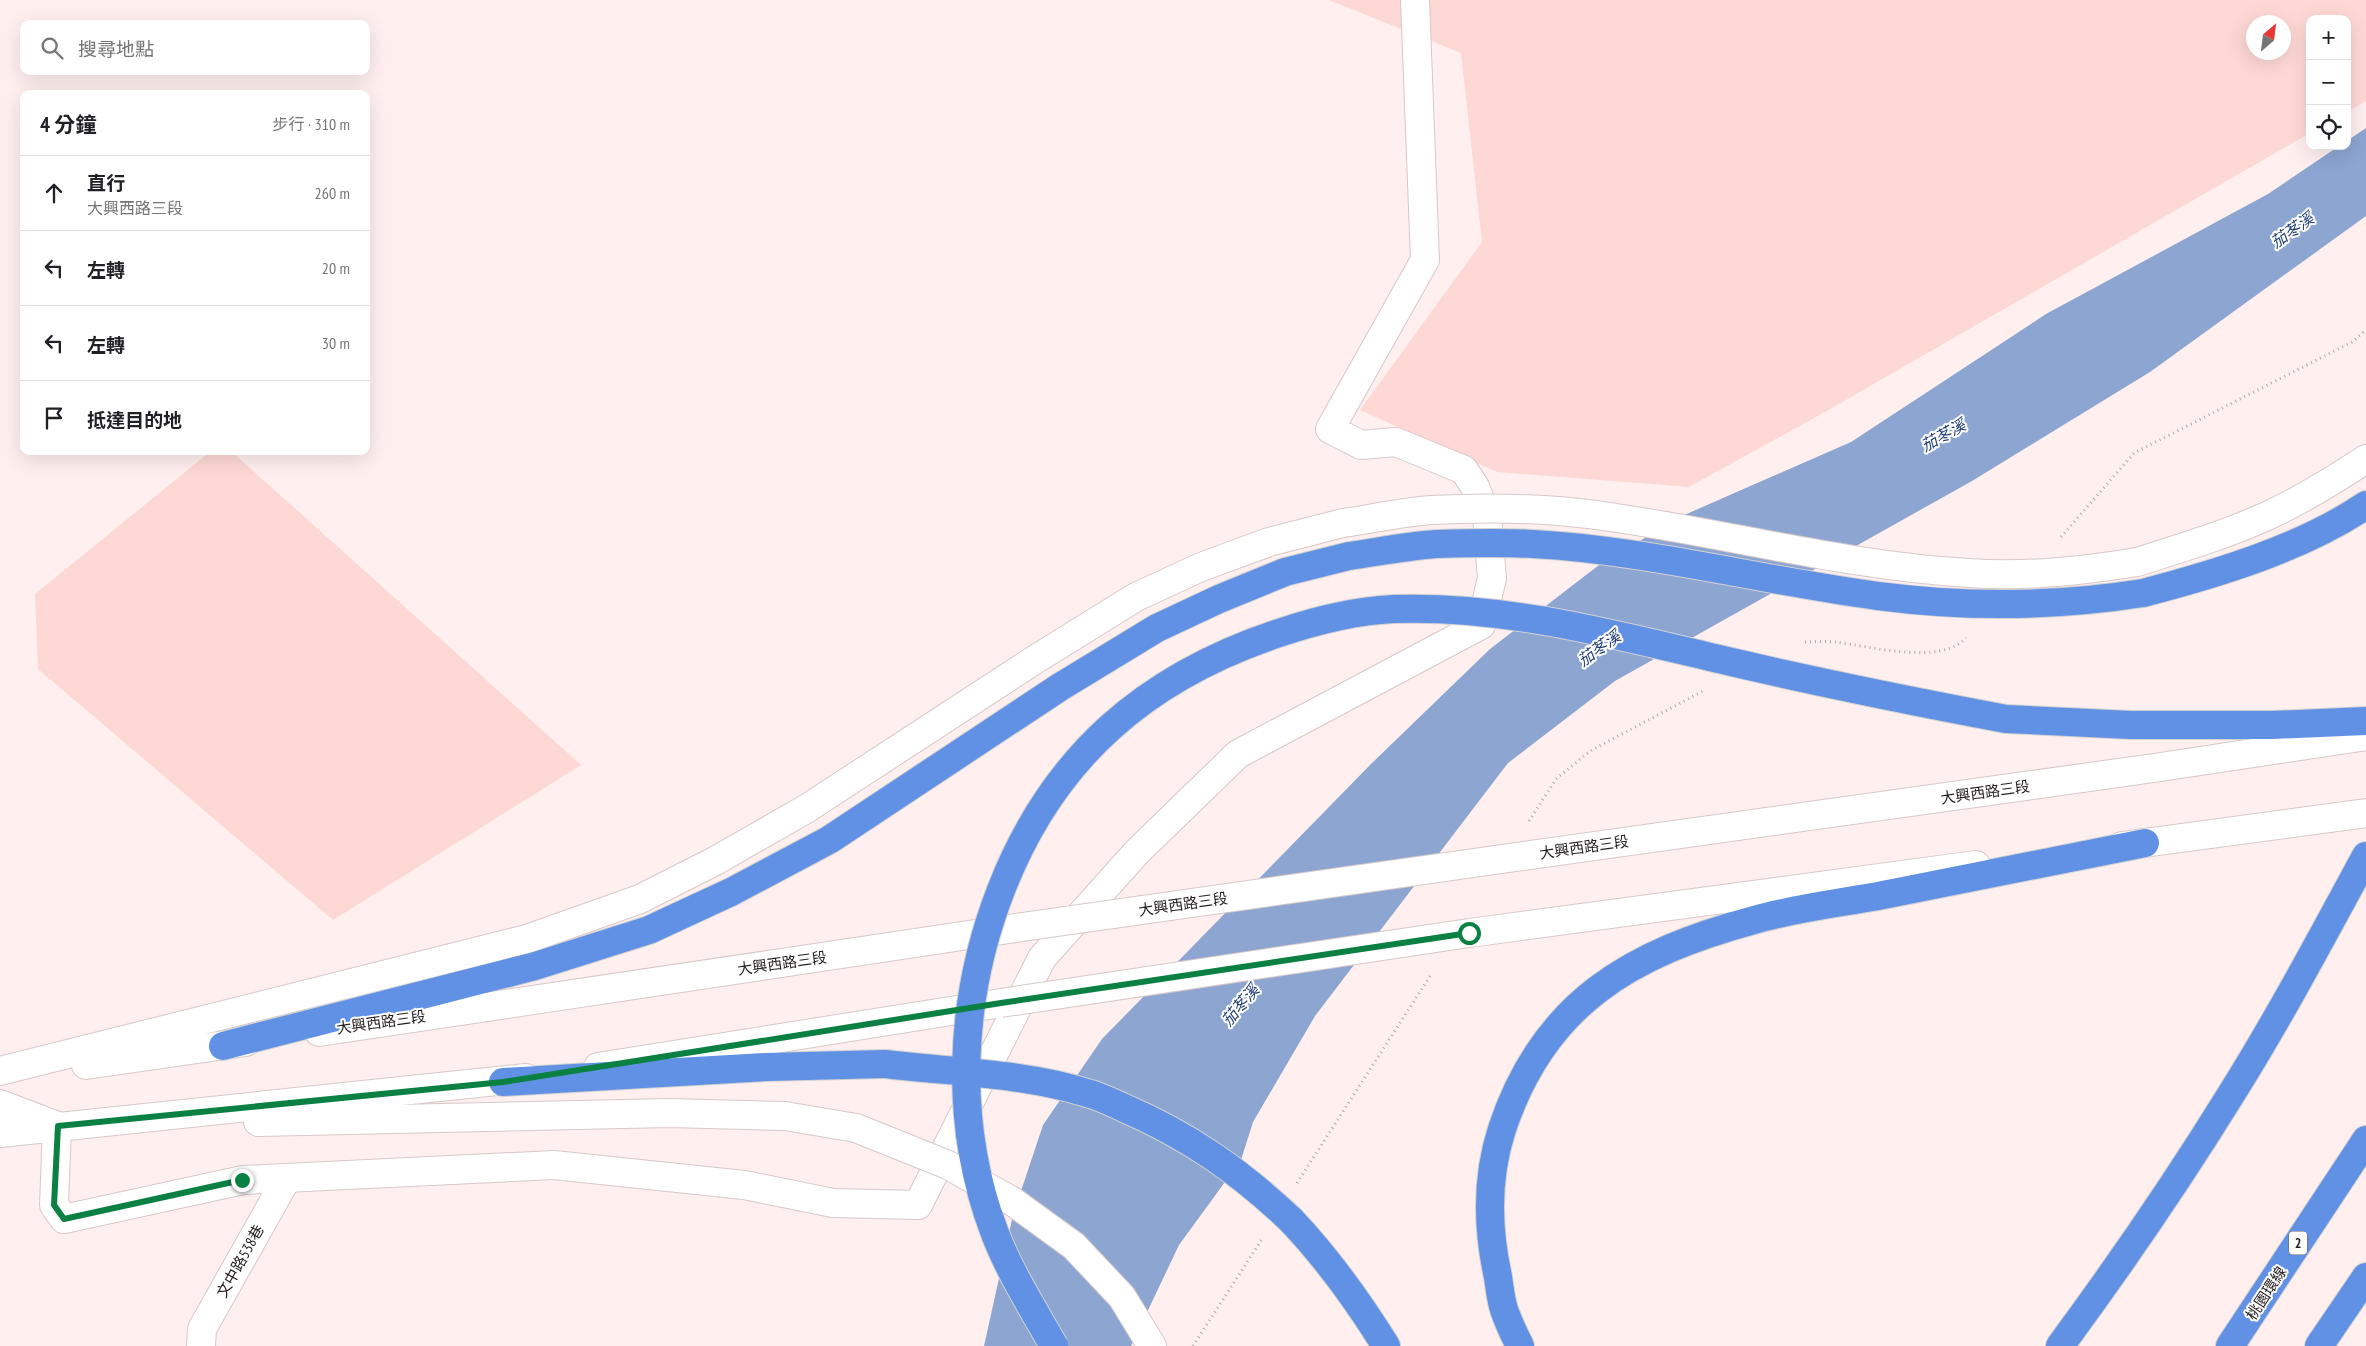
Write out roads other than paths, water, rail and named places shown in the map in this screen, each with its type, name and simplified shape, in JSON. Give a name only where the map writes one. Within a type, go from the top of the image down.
[{"type":"highway","points":[[223,1046],[535,966],[649,930],[731,892],[829,840],[1060,687],[1157,628],[1219,599],[1285,572],[1349,556],[1435,544],[1532,544],[1600,550],[1879,596],[1956,603],[2035,606],[2090,601],[2143,593],[2212,575],[2278,550],[2350,516],[2366,505]]},
{"type":"highway","points":[[1054,1346],[1021,1287],[994,1232],[976,1168],[967,1119],[966,1051],[978,968],[994,907],[1015,854],[1051,793],[1097,738],[1139,702],[1192,669],[1258,640],[1321,620],[1390,609],[1470,610],[1564,623],[1834,686],[2006,719],[2131,725],[2273,725],[2366,721]]},
{"type":"highway","points":[[1520,1346],[1505,1313],[1492,1250],[1488,1204],[1495,1152],[1510,1106],[1530,1063],[1556,1026],[1598,989],[1632,966],[1686,941],[1757,919],[2145,843]]},
{"type":"highway","points":[[2060,1346],[2098,1295],[2230,1097],[2286,1002],[2366,856]]},
{"type":"highway","points":[[503,1082],[766,1067],[885,1064],[1032,1081],[1088,1093],[1150,1119],[1210,1152],[1253,1184],[1318,1248],[1358,1301],[1386,1346]]},
{"type":"highway","name":"桃園環線","points":[[2230,1346],[2366,1140]]},
{"type":"highway","points":[[2319,1346],[2366,1277]]},
{"type":"street","points":[[58,1126],[54,1205],[64,1219],[242,1180],[554,1164],[744,1185],[833,1203],[918,1205],[1042,958],[1138,852],[1238,754],[1481,625],[1492,578],[1488,517],[1464,470],[1396,442],[1361,445],[1330,429],[1425,260],[1415,0]]},
{"type":"street","points":[[0,1071],[526,939],[640,899],[715,861],[806,809],[1036,659],[1136,597],[1201,567],[1269,542],[1343,524],[1430,510],[1533,510],[1603,516],[1882,564],[1970,574],[2035,574],[2084,570],[2137,562],[2202,542],[2267,516],[2332,481],[2366,458]]},
{"type":"street","name":"大興西路三段","points":[[0,1077],[223,1046],[1022,927],[1516,856],[2154,768],[2366,736]]},
{"type":"street","points":[[0,1133],[503,1082],[1001,1003],[1469,933],[2366,813]]},
{"type":"street","points":[[0,1104],[58,1126],[670,1113],[785,1116],[856,1128],[948,1165],[1012,1201],[1074,1246],[1122,1297],[1152,1346]]},
{"type":"street","name":"文中路538巷","points":[[201,1346],[202,1329],[287,1178]]},
{"type":"water","name":"茄苳溪","points":[[2366,128],[2366,216],[2150,372],[1972,481],[1615,681],[1508,763],[1315,1016],[1253,1122],[1241,1160],[1179,1245],[1131,1346],[984,1346],[1013,1215],[1043,1125],[1102,1039],[1371,764],[1490,649],[1599,565],[1682,516],[1851,442],[2046,314],[2268,194],[2333,150],[2351,150],[2351,138]]}]
